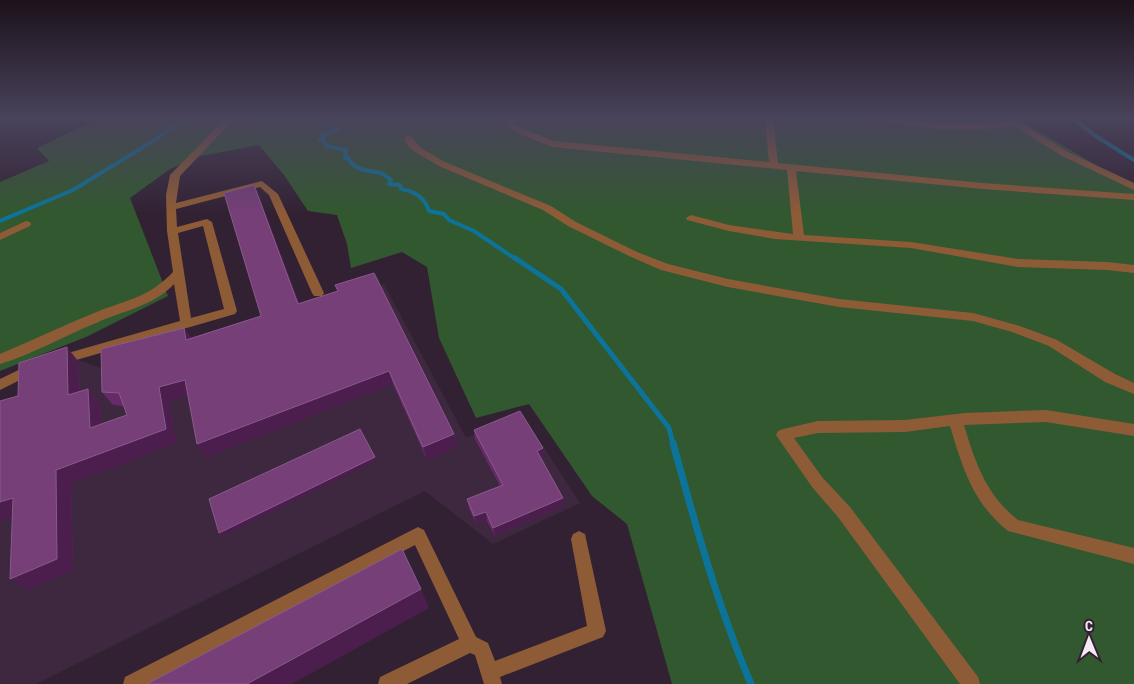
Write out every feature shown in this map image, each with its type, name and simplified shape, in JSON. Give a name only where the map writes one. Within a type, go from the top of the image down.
[{"type":"lane","points":[[186,324],[172,231],[171,195],[175,175],[200,150]]},
{"type":"lane","points":[[418,150],[442,164],[547,208],[572,224],[633,254],[665,267],[728,283],[830,301],[973,317],[1016,329],[1053,343],[1110,378],[1134,389]]},
{"type":"lane","points":[[612,150],[983,186],[1134,198]]},
{"type":"lane","points":[[772,150],[774,166]]},
{"type":"lane","points":[[1059,150],[1134,187]]},
{"type":"lane","points":[[791,167],[800,238]]},
{"type":"lane","points":[[172,207],[262,184],[273,194],[318,293]]},
{"type":"lane","points":[[691,218],[729,228],[800,238],[911,245],[1018,263],[1107,266],[1134,269]]},
{"type":"lane","points":[[0,385],[37,366],[231,311],[207,222],[172,231]]},
{"type":"lane","points":[[0,236],[26,224]]},
{"type":"lane","points":[[0,359],[104,314],[136,303],[163,289],[178,273]]},
{"type":"lane","points":[[971,684],[844,512],[817,482],[783,434],[818,428],[905,426],[955,420],[1046,416],[1134,430]]},
{"type":"lane","points":[[955,420],[977,486],[1001,517],[1014,526],[1134,556]]},
{"type":"lane","points":[[132,684],[418,535],[470,643],[482,649],[491,678],[597,630],[579,539]]},
{"type":"lane","points":[[387,684],[470,643]]},
{"type":"shaded area","points":[[384,284],[466,438],[522,414],[580,503],[493,544],[425,491],[36,684],[0,684],[0,414],[32,375],[78,360],[107,370]]},
{"type":"green space","points":[[39,150],[233,150],[201,156],[170,169],[130,198],[168,296],[86,337],[0,371],[0,182],[49,161]]},
{"type":"green space","points":[[263,150],[1070,150],[1099,167],[1134,183],[1134,684],[672,684],[627,524],[592,496],[529,404],[476,418],[439,338],[427,267],[402,252],[351,268],[347,244],[337,215],[308,211],[284,175]]},
{"type":"building","points":[[254,185],[298,304],[338,291],[335,285],[374,273],[454,434],[423,447],[389,371],[197,444],[185,380],[159,387],[166,429],[56,470],[57,559],[10,579],[13,498],[0,502],[0,401],[18,396],[19,363],[67,347],[68,395],[88,389],[90,428],[127,415],[119,393],[102,392],[101,349],[184,328],[186,340],[261,316],[224,193]]},
{"type":"building","points":[[520,411],[543,448],[537,451],[563,498],[493,528],[486,512],[474,516],[467,499],[503,485],[474,430]]},
{"type":"building","points":[[360,429],[375,457],[219,533],[209,499]]},
{"type":"building","points":[[402,549],[421,589],[247,684],[147,684]]},
{"type":"waterway","points":[[0,221],[73,190],[138,150]]},
{"type":"waterway","points":[[346,150],[345,158],[348,158],[354,166],[382,174],[391,180],[389,184],[400,185],[401,189],[410,191],[418,196],[425,202],[429,211],[444,214],[449,220],[474,231],[517,260]]},
{"type":"waterway","points":[[1118,150],[1134,160]]},
{"type":"waterway","points":[[515,258],[561,289],[669,428],[673,444]]},
{"type":"waterway","points":[[673,443],[718,595],[751,684]]}]
